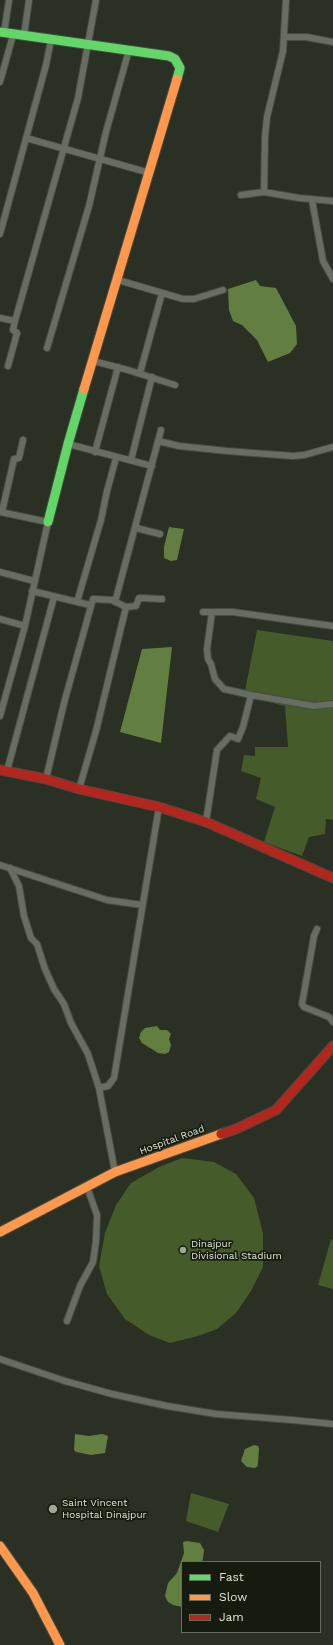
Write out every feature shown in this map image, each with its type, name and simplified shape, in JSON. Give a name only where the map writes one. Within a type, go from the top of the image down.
[{"type":"street","points":[[0,82],[9,0]]},
{"type":"street","points":[[24,36],[29,0]]},
{"type":"street","points":[[8,366],[17,333],[14,330],[15,321],[78,98],[96,0]]},
{"type":"street","points":[[264,192],[267,117],[279,71],[285,37],[286,0]]},
{"type":"street","points":[[0,716],[25,626],[34,581],[68,444],[150,173],[180,68],[175,59],[169,56],[6,33]]},
{"type":"street","points":[[285,37],[306,37],[333,42]]},
{"type":"street","points":[[0,234],[46,65],[50,40]]},
{"type":"street","points":[[47,348],[89,206],[129,50]]},
{"type":"street","points":[[26,138],[150,173]]},
{"type":"street","points":[[241,194],[264,192],[312,200],[333,201]]},
{"type":"street","points":[[312,200],[323,261],[333,279]]},
{"type":"street","points":[[118,280],[183,299],[194,299],[223,290]]},
{"type":"street","points":[[140,373],[162,293]]},
{"type":"street","points":[[0,318],[15,321]]},
{"type":"street","points":[[93,361],[140,373],[175,385]]},
{"type":"street","points":[[95,452],[118,367]]},
{"type":"street","points":[[131,460],[152,377]]},
{"type":"street","points":[[115,602],[161,430]]},
{"type":"street","points":[[23,440],[19,458],[14,459],[1,512],[48,522]]},
{"type":"street","points":[[158,441],[179,446],[287,455],[304,455],[333,447]]},
{"type":"street","points":[[68,444],[116,458],[131,460],[152,466]]},
{"type":"street","points":[[77,602],[101,520],[116,458]]},
{"type":"street","points":[[136,528],[160,534]]},
{"type":"street","points":[[0,572],[34,581]]},
{"type":"street","points":[[32,591],[90,605]]},
{"type":"street","points":[[54,597],[4,771],[46,779],[79,789],[159,807],[206,822],[333,878]]},
{"type":"street","points":[[46,779],[93,598],[115,602],[126,607],[136,606],[139,598],[162,600]]},
{"type":"street","points":[[79,789],[96,731],[126,607]]},
{"type":"street","points":[[203,612],[233,612],[333,626]]},
{"type":"street","points":[[212,612],[207,649],[208,658],[211,664],[213,676],[224,689],[251,696],[314,706],[333,704]]},
{"type":"street","points":[[0,619],[25,626]]},
{"type":"street","points":[[206,822],[217,750],[230,736],[238,739],[243,727],[251,696]]},
{"type":"street","points":[[99,1088],[108,1086],[114,1078],[159,807]]},
{"type":"street","points":[[0,865],[107,900],[142,905]]},
{"type":"street","points":[[10,868],[19,886],[24,916],[31,938],[37,944],[45,969],[54,989],[64,1004],[71,1023],[88,1054],[99,1088],[115,1172]]},
{"type":"street","points":[[317,929],[314,936],[302,1004],[304,1007],[329,1017],[333,1022]]},
{"type":"street","name":"Hospital Road","points":[[0,1232],[115,1172],[236,1129],[276,1110],[333,1046]]},
{"type":"street","points":[[67,1321],[80,1286],[93,1262],[96,1241],[97,1215],[87,1187]]},
{"type":"street","points":[[0,1359],[72,1383],[112,1394],[167,1406],[216,1414],[333,1424]]},
{"type":"street","points":[[0,1546],[33,1593],[60,1645]]},
{"type":"shaded area","points":[[256,280],[260,286],[276,288],[296,326],[297,344],[290,353],[268,362],[257,340],[242,325],[233,321],[229,310],[228,289]]},
{"type":"shaded area","points":[[169,527],[184,529],[177,560],[171,561],[164,558],[164,547]]},
{"type":"shaded area","points":[[257,630],[333,641],[333,820],[326,819],[325,834],[309,837],[302,856],[264,842],[275,807],[256,799],[261,778],[241,771],[244,755],[255,756],[255,747],[288,747],[285,706],[244,696]]},
{"type":"shaded area","points":[[172,647],[161,743],[120,732],[142,649]]},
{"type":"shaded area","points":[[157,1026],[160,1030],[167,1030],[171,1034],[169,1039],[171,1045],[169,1052],[165,1054],[158,1053],[142,1043],[139,1038],[141,1032],[145,1028]]},
{"type":"shaded area","name":"Dinajpur Divisional Stadium","points":[[182,1158],[214,1162],[236,1174],[254,1198],[263,1233],[263,1267],[251,1291],[236,1313],[217,1329],[198,1336],[170,1343],[149,1335],[125,1319],[107,1294],[99,1266],[105,1233],[116,1205],[131,1183],[159,1167]]},
{"type":"shaded area","points":[[331,1239],[333,1240],[333,1289],[318,1285]]},
{"type":"shaded area","points":[[75,1434],[89,1436],[102,1434],[108,1436],[105,1453],[91,1455],[76,1452],[74,1450]]},
{"type":"shaded area","points":[[254,1445],[258,1446],[259,1448],[258,1464],[257,1467],[254,1468],[247,1467],[241,1461],[245,1449]]},
{"type":"shaded area","points":[[191,1493],[229,1504],[218,1532],[186,1521]]},
{"type":"shaded area","points":[[187,1541],[200,1543],[204,1550],[202,1561],[181,1561],[184,1553],[183,1542]]},
{"type":"shaded area","points":[[181,1562],[181,1607],[168,1602],[165,1596],[168,1583],[177,1573]]},
{"type":"traffic: fast","points":[[0,32],[169,56],[175,59],[180,68],[177,79]]},
{"type":"traffic: fast","points":[[48,522],[84,389]]},
{"type":"traffic: slow","points":[[84,389],[177,79]]},
{"type":"traffic: slow","points":[[0,1232],[115,1172],[221,1134]]},
{"type":"traffic: slow","points":[[0,1546],[33,1593],[60,1645]]},
{"type":"traffic: jam","points":[[0,770],[46,779],[79,789],[159,807],[206,822],[333,878]]},
{"type":"traffic: jam","points":[[221,1134],[236,1129],[276,1110],[333,1046]]},
{"type":"place","name":"Dinajpur Divisional Stadium","points":[[183,1250]]},
{"type":"place","name":"Saint Vincent Hospital Dinajpur","points":[[53,1509]]}]
